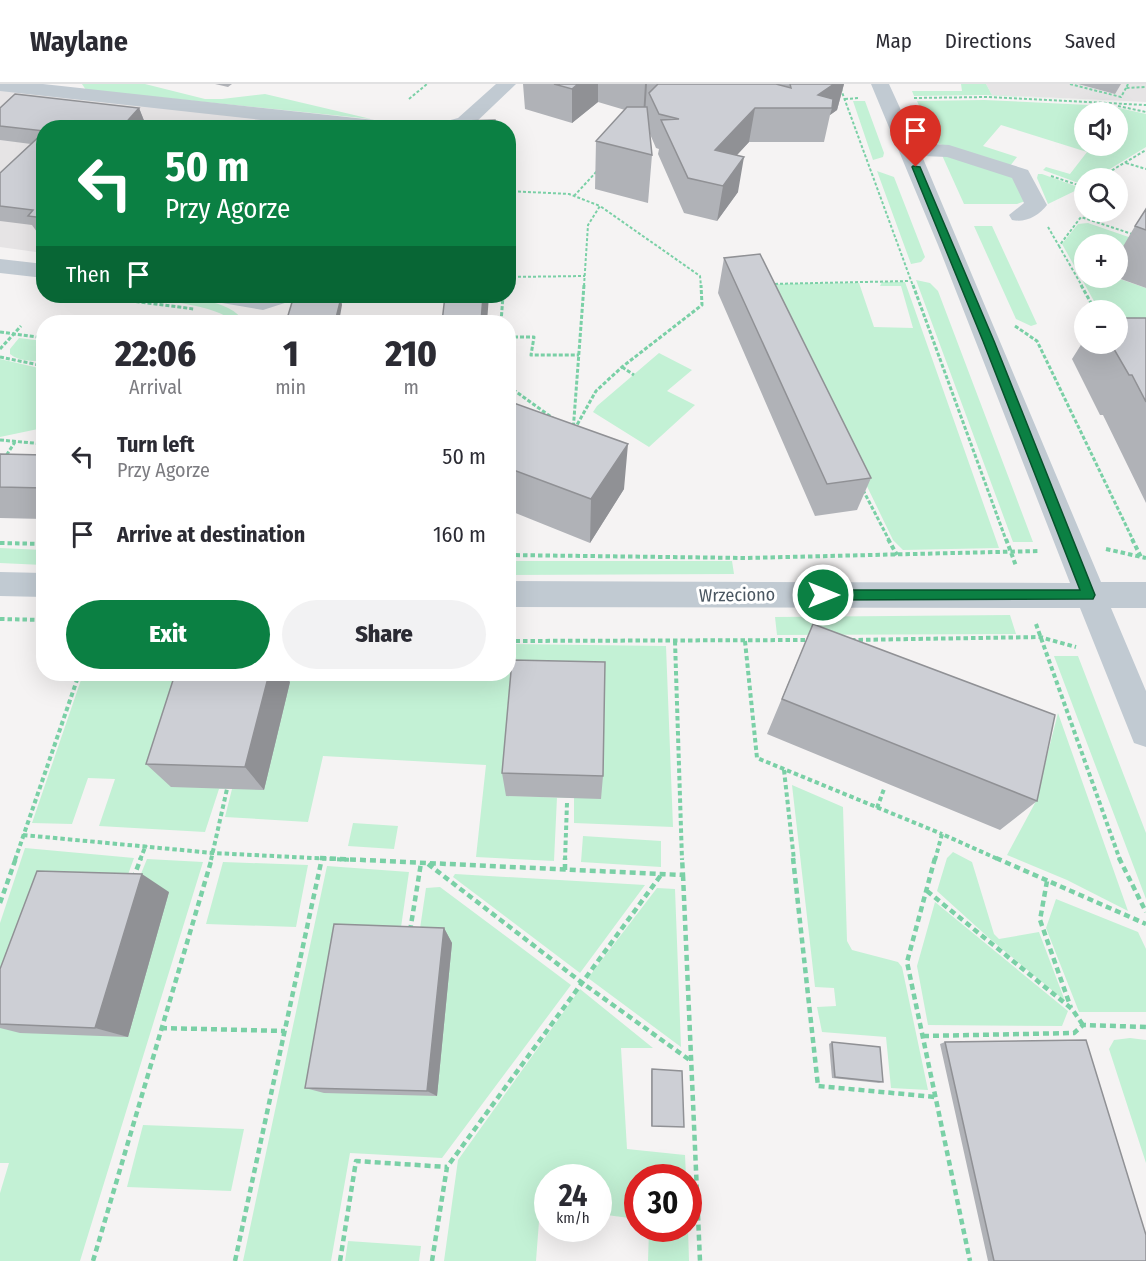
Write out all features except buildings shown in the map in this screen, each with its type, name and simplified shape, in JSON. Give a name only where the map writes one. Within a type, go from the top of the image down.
[{"type":"street","points":[[467,120],[507,84]]},
{"type":"street","points":[[0,85],[320,120]]},
{"type":"street","points":[[883,91],[921,149],[1089,595],[1146,732]]},
{"type":"street","points":[[921,149],[1021,174],[1028,210]]},
{"type":"street","points":[[0,266],[36,271]]},
{"type":"street","points":[[250,303],[268,307]]},
{"type":"street","points":[[0,584],[36,585]]},
{"type":"street","name":"Wrzeciono","points":[[516,594],[663,597],[756,594],[1146,595]]},
{"type":"path","points":[[409,99],[427,84]]},
{"type":"path","points":[[839,84],[1011,552],[1123,868],[1146,912]]},
{"type":"path","points":[[1070,84],[1121,97],[1128,84]]},
{"type":"path","points":[[1126,88],[1146,87]]},
{"type":"path","points":[[845,99],[883,91]]},
{"type":"path","points":[[921,149],[912,98],[988,97],[1086,102]]},
{"type":"path","points":[[1128,104],[1146,105]]},
{"type":"path","points":[[1128,108],[1146,112]]},
{"type":"path","points":[[1116,168],[1146,150]]},
{"type":"path","points":[[1125,163],[1146,169]]},
{"type":"path","points":[[574,196],[602,166]]},
{"type":"path","points":[[516,191],[569,194],[600,206],[700,276],[702,305],[596,391],[566,440]]},
{"type":"path","points":[[573,432],[588,225],[600,206]]},
{"type":"path","points":[[1028,210],[1059,246],[1089,300]]},
{"type":"path","points":[[1059,246],[1081,217],[1135,235]]},
{"type":"path","points":[[516,277],[585,276]]},
{"type":"path","points":[[768,291],[767,285],[773,282],[910,280]]},
{"type":"path","points":[[150,303],[198,309]]},
{"type":"path","points":[[1010,316],[1015,326],[1037,341],[1144,558],[1146,568]]},
{"type":"path","points":[[0,349],[21,326]]},
{"type":"path","points":[[0,332],[36,337]]},
{"type":"path","points":[[516,337],[534,337],[531,355],[579,356]]},
{"type":"path","points":[[0,357],[36,364]]},
{"type":"path","points":[[622,368],[634,375]]},
{"type":"path","points":[[516,392],[560,423]]},
{"type":"path","points":[[566,423],[573,424]]},
{"type":"path","points":[[0,440],[36,443]]},
{"type":"path","points":[[0,465],[15,442]]},
{"type":"path","points":[[860,483],[897,555]]},
{"type":"path","points":[[0,543],[36,544]]},
{"type":"path","points":[[516,555],[745,558],[1107,549],[1144,558]]},
{"type":"path","points":[[0,619],[36,621]]},
{"type":"path","points":[[840,640],[1040,637],[1075,647],[1110,646]]},
{"type":"path","points":[[516,640],[816,640]]},
{"type":"path","points":[[675,641],[700,1261]]},
{"type":"path","points":[[745,641],[756,758],[942,834],[1146,924]]},
{"type":"path","points":[[0,903],[77,681]]},
{"type":"path","points":[[784,770],[818,1086],[935,1097]]},
{"type":"path","points":[[93,1261],[213,853],[227,789]]},
{"type":"path","points":[[877,808],[884,789]]},
{"type":"path","points":[[565,870],[567,803]]},
{"type":"path","points":[[942,834],[907,962],[970,1261]]},
{"type":"path","points":[[23,835],[213,853],[683,875]]},
{"type":"path","points":[[132,882],[146,845]]},
{"type":"path","points":[[235,1261],[322,858]]},
{"type":"path","points":[[408,941],[421,863]]},
{"type":"path","points":[[428,863],[581,982],[691,1061]]},
{"type":"path","points":[[432,1261],[447,1167],[662,874]]},
{"type":"path","points":[[1047,881],[1040,920],[1072,1009],[1083,1025]]},
{"type":"path","points":[[926,891],[1072,1009]]},
{"type":"path","points":[[923,1036],[1074,1033],[1083,1025],[1146,1027]]},
{"type":"path","points":[[161,1028],[285,1031]]},
{"type":"path","points":[[340,1261],[356,1161],[447,1167]]},
{"type":"shaded area","points":[[986,84],[1146,84],[1146,102],[992,95]]},
{"type":"shaded area","points":[[0,90],[275,120],[36,120],[36,252],[0,247]]},
{"type":"green space","points":[[82,84],[145,84],[205,99],[265,94],[371,119],[86,90]]},
{"type":"green space","points":[[961,84],[986,84],[992,95],[1127,102],[984,95],[914,96],[912,91],[962,91]]},
{"type":"green space","points":[[984,100],[1074,104],[1074,148],[1001,125],[983,146],[1017,157],[1010,166],[936,143],[917,101]]},
{"type":"green space","points":[[853,101],[865,101],[884,153],[883,157],[873,160]]},
{"type":"green space","points":[[1128,110],[1146,114],[1146,147],[1111,168],[1075,168],[1084,156],[1128,156]]},
{"type":"green space","points":[[941,153],[1016,177],[1028,200],[1017,204],[964,204]]},
{"type":"green space","points":[[1046,167],[1070,174],[1074,169],[1074,181],[1043,170]]},
{"type":"green space","points":[[877,171],[894,177],[925,257],[921,262],[911,264]]},
{"type":"green space","points":[[1038,174],[1042,174],[1074,185],[1074,191],[1048,204],[1037,178]]},
{"type":"green space","points":[[1088,223],[1120,234],[1074,234],[1074,265],[1062,244],[1078,224]]},
{"type":"green space","points":[[974,226],[992,226],[1037,324],[1031,326],[1016,319]]},
{"type":"green space","points":[[1128,237],[1146,243],[1128,252]]},
{"type":"green space","points":[[916,280],[930,283],[938,291],[1033,542],[1013,542]]},
{"type":"green space","points":[[882,282],[905,282],[999,548],[903,550],[893,540],[771,288],[776,284],[859,283],[874,327],[913,328],[901,286],[880,286]]},
{"type":"green space","points":[[1128,282],[1146,288],[1146,338],[1128,338],[1128,300],[1093,300],[1087,288],[1128,288]]},
{"type":"green space","points":[[177,303],[215,303],[237,315],[224,315]]},
{"type":"green space","points":[[19,338],[36,340],[36,361],[14,357],[10,354],[10,349]]},
{"type":"green space","points":[[659,353],[692,370],[667,391],[695,405],[649,447],[593,412],[597,406]]},
{"type":"green space","points":[[0,359],[36,367],[36,429],[0,437]]},
{"type":"green space","points":[[0,548],[36,550],[36,565],[0,563]]},
{"type":"green space","points":[[516,561],[732,561],[734,574],[516,575]]},
{"type":"green space","points":[[1010,615],[1016,634],[777,635],[775,617]]},
{"type":"green space","points":[[516,644],[666,646],[673,827],[574,823],[574,798],[557,797],[554,861],[476,857],[486,765],[323,756],[308,822],[225,817],[232,789],[219,789],[205,832],[99,826],[115,779],[88,778],[72,824],[32,823],[81,681],[516,681]]},
{"type":"green space","points":[[1054,656],[1078,656],[1146,833],[1146,899]]},
{"type":"green space","points":[[1058,713],[1128,911],[1067,880],[1007,855],[1035,803]]},
{"type":"green space","points":[[792,785],[843,807],[847,941],[852,950],[898,962],[902,967],[928,1090],[891,1088],[886,1037],[822,1032],[817,1007],[836,1006],[834,988],[815,987]]},
{"type":"green space","points":[[353,823],[398,826],[394,849],[348,846]]},
{"type":"green space","points":[[583,836],[661,841],[661,867],[581,862]]},
{"type":"green space","points":[[25,848],[134,858],[122,891],[134,891],[147,859],[203,862],[80,1261],[0,1261],[0,1193],[9,1163],[0,1163],[0,923]]},
{"type":"green space","points":[[953,852],[972,862],[994,934],[999,939],[1039,932],[1065,1001],[937,891],[947,858]]},
{"type":"green space","points":[[223,862],[308,865],[296,927],[206,924]]},
{"type":"green space","points":[[327,866],[409,872],[399,941],[418,942],[426,888],[440,887],[571,985],[442,1158],[350,1153],[331,1261],[243,1261]]},
{"type":"green space","points":[[455,874],[645,885],[580,973],[453,877]]},
{"type":"green space","points":[[657,888],[675,889],[681,1047],[588,978]]},
{"type":"green space","points":[[1056,899],[1138,932],[1146,949],[1146,1012],[1079,1012],[1046,928]]},
{"type":"green space","points":[[935,902],[1068,1011],[1062,1026],[928,1025],[917,966]]},
{"type":"green space","points":[[580,989],[653,1048],[621,1048],[627,1149],[685,1155],[685,1164],[624,1164],[624,1217],[612,1216],[612,1164],[534,1164],[534,1242],[537,1242],[536,1261],[444,1261],[458,1160]]},
{"type":"green space","points":[[1130,1038],[1146,1040],[1146,1163],[1109,1049],[1114,1040]]},
{"type":"green space","points":[[143,1125],[244,1129],[231,1191],[127,1187]]},
{"type":"green space","points":[[348,1241],[421,1246],[419,1261],[345,1261]]},
{"type":"green space","points":[[649,1242],[688,1242],[689,1261],[648,1261]]},
{"type":"route","points":[[823,595],[1089,595],[916,167]]}]
